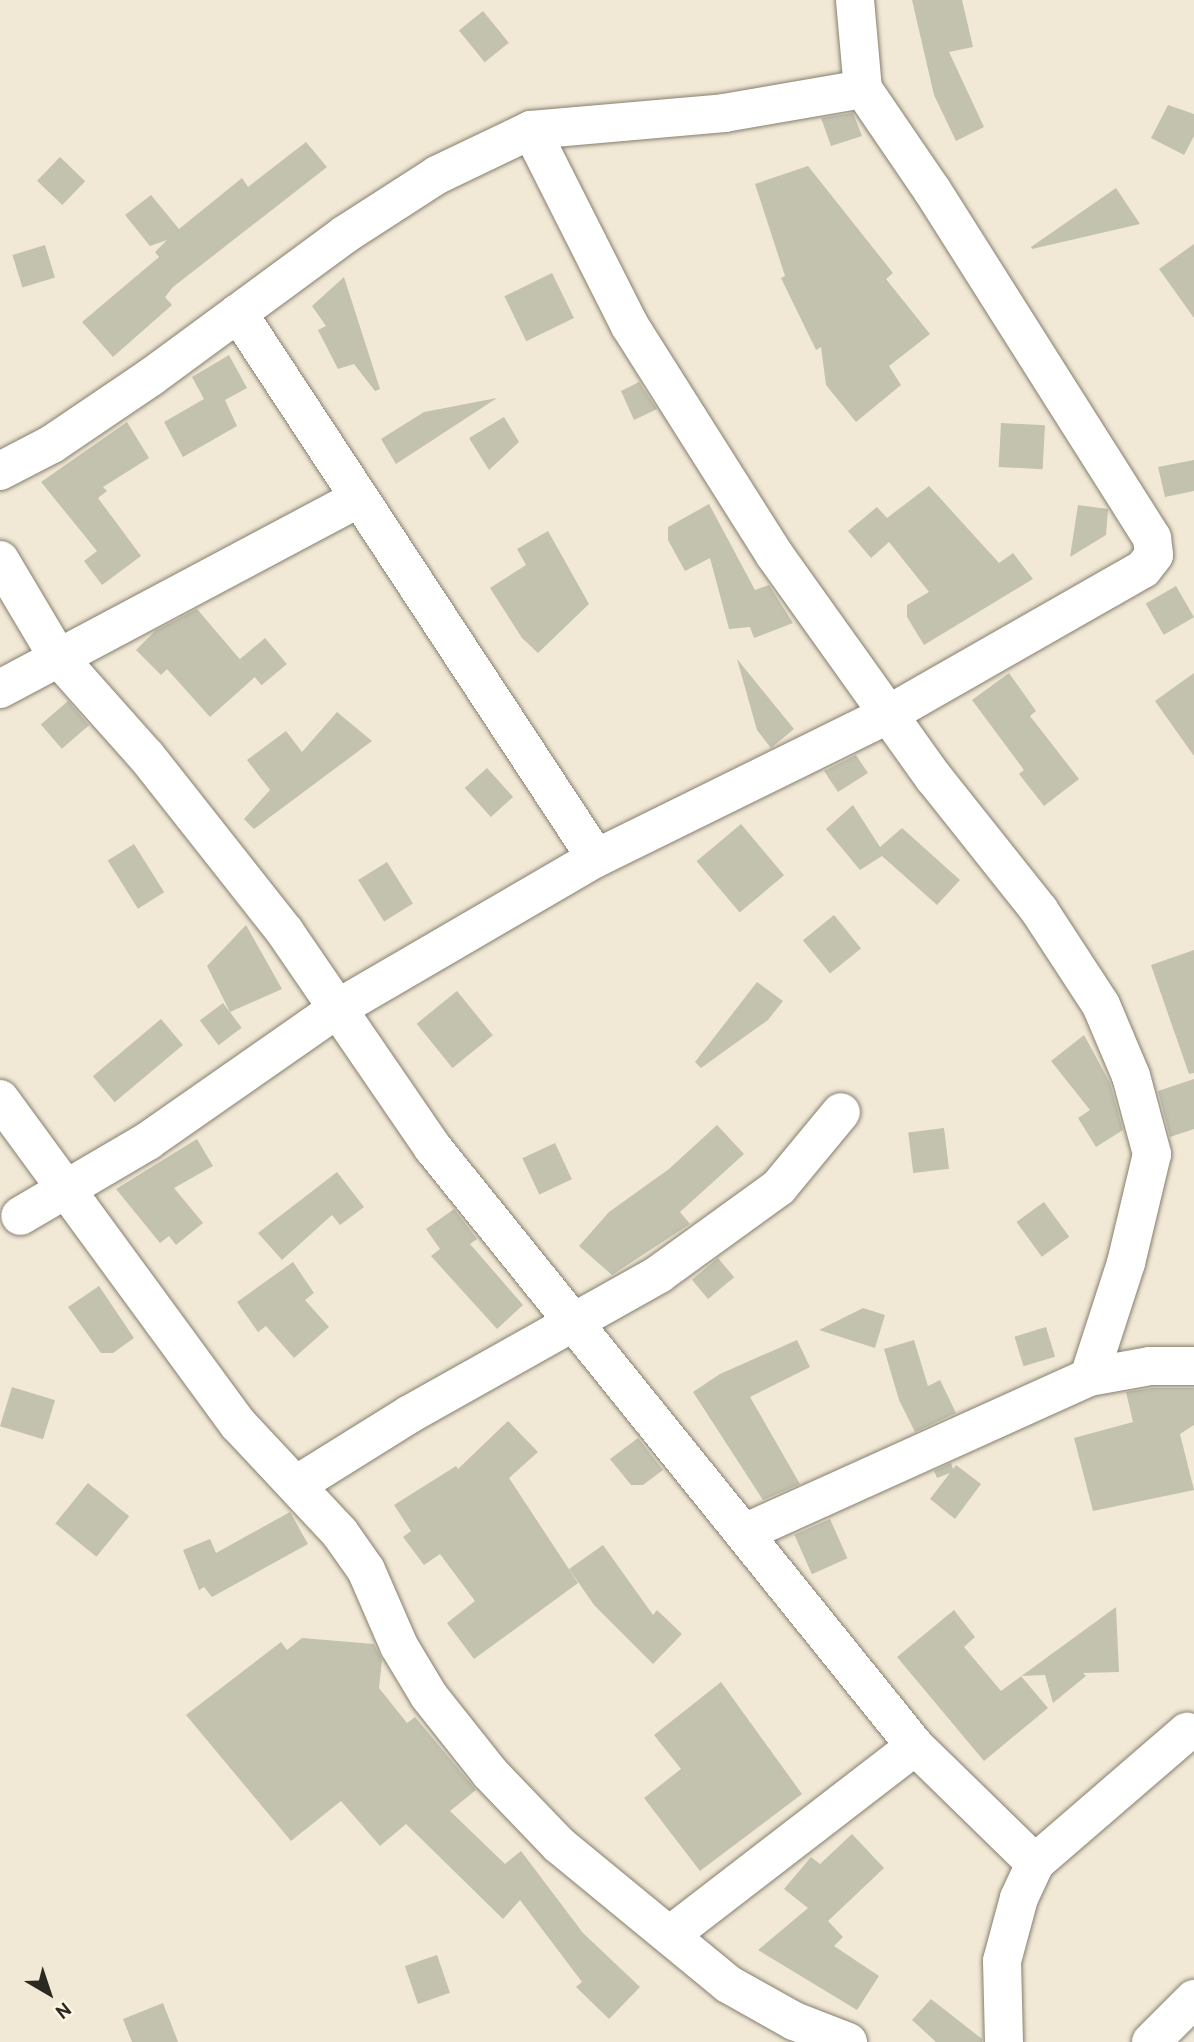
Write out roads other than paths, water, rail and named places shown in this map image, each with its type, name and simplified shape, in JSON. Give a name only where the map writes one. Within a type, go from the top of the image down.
[{"type":"street","points":[[20,1216],[66,1192],[337,1009],[596,858],[887,715],[1143,569],[1154,555],[1152,538],[932,190],[863,89],[855,0]]},
{"type":"street","points":[[0,471],[52,444],[437,175],[531,130],[724,113],[863,89]]},
{"type":"street","points":[[531,130],[630,326],[774,554],[887,715],[1039,910],[1101,1005],[1130,1076],[1152,1154],[1126,1263],[1089,1377]]},
{"type":"street","points":[[238,313],[596,858]]},
{"type":"street","points":[[0,689],[57,656],[359,498]]},
{"type":"street","points":[[0,560],[57,656],[147,757],[285,932],[433,1148],[915,1746],[1035,1863]]},
{"type":"street","points":[[0,1100],[239,1424],[340,1532],[366,1570],[399,1646],[429,1696],[490,1773],[559,1845],[728,1984],[794,2021],[848,2042]]},
{"type":"street","points":[[296,1485],[410,1414],[575,1324],[659,1274],[779,1186],[841,1112]]},
{"type":"street","points":[[744,1533],[1089,1377],[1150,1366],[1194,1366]]},
{"type":"street","points":[[1004,2042],[1002,1961],[1019,1898],[1035,1863],[1187,1732]]},
{"type":"street","points":[[670,1935],[915,1746]]},
{"type":"street","points":[[1152,2042],[1191,2008]]}]
